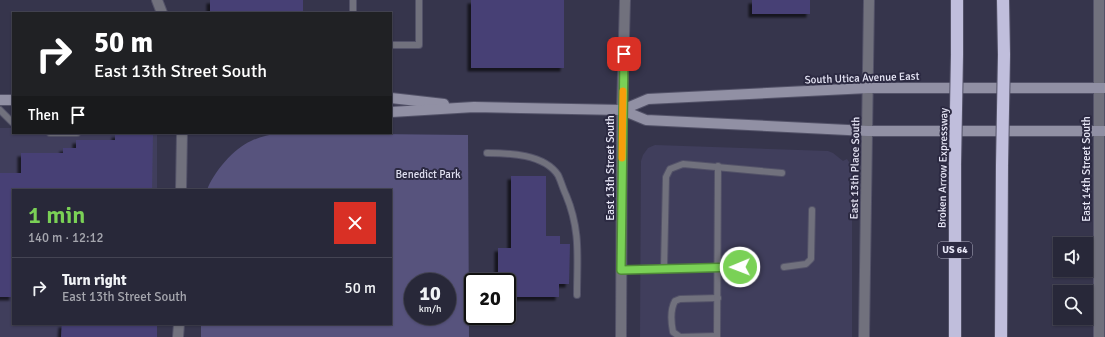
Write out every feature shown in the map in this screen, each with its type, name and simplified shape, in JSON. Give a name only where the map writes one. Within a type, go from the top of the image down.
[{"type":"highway","name":"Broken Arrow Expressway","points":[[955,337],[957,0]]},
{"type":"highway","points":[[1002,337],[1003,0]]},
{"type":"main road","name":"South Utica Avenue East","points":[[622,110],[648,99],[868,88],[1102,88]]},
{"type":"main road","name":"South Utica Avenue East","points":[[392,98],[474,107]]},
{"type":"main road","points":[[0,100],[12,100]]},
{"type":"main road","name":"South Utica Avenue East","points":[[392,112],[474,107],[622,110],[646,120],[868,131],[1101,132]]},
{"type":"street","points":[[157,0],[162,12]]},
{"type":"street","name":"East 13th Street South","points":[[621,337],[622,110],[625,0]]},
{"type":"street","name":"East 13th Place South","points":[[864,337],[869,0]]},
{"type":"street","name":"East 14th Street South","points":[[1099,0],[1102,44],[1102,224],[1099,337]]},
{"type":"street","points":[[181,189],[182,134]]},
{"type":"street","points":[[178,325],[178,337]]},
{"type":"lane","points":[[353,0],[353,12]]},
{"type":"lane","points":[[392,45],[419,45],[419,0]]},
{"type":"lane","points":[[0,110],[12,122]]},
{"type":"lane","points":[[486,153],[503,153],[528,157],[544,164],[557,175],[574,216],[578,237],[577,295]]},
{"type":"lane","points":[[664,268],[666,177],[670,169],[683,164],[782,173]]},
{"type":"lane","points":[[718,166],[718,298],[717,337],[680,337],[673,332],[671,318],[672,307],[675,301],[680,299],[718,298]]},
{"type":"lane","points":[[784,267],[806,264],[811,259],[812,210]]},
{"type":"lane","points":[[621,270],[740,267]]},
{"type":"shaded area","points":[[0,128],[12,128],[12,134],[157,134],[157,189],[12,189],[12,325],[157,325],[157,337],[0,337]]},
{"type":"shaded area","points":[[655,145],[828,151],[843,161],[847,159],[851,165],[852,177],[852,337],[640,337],[641,161],[648,148]]},
{"type":"green space","name":"Benedict Park","points":[[274,134],[468,135],[469,273],[464,273],[464,325],[469,325],[469,337],[201,337],[201,325],[392,325],[392,189],[207,189],[214,176],[231,155],[244,144]]},
{"type":"building","points":[[210,0],[303,0],[303,12],[210,12]]},
{"type":"building","points":[[471,0],[564,0],[564,68],[471,68]]},
{"type":"building","points":[[752,0],[810,0],[810,14],[752,14]]},
{"type":"building","points":[[115,134],[153,135],[152,189],[12,189],[12,297],[0,297],[0,173],[21,173],[21,153],[63,153],[63,148],[76,148],[76,140],[115,140]]},
{"type":"building","points":[[511,176],[546,176],[546,236],[560,236],[560,244],[570,244],[569,284],[559,284],[559,297],[516,297],[516,273],[498,273],[498,248],[511,248]]},
{"type":"building","points":[[62,325],[157,325],[157,337],[61,337]]},
{"type":"slow traffic","points":[[622,158],[623,91]]},
{"type":"route","points":[[624,54],[622,110],[621,270],[740,267]]}]
